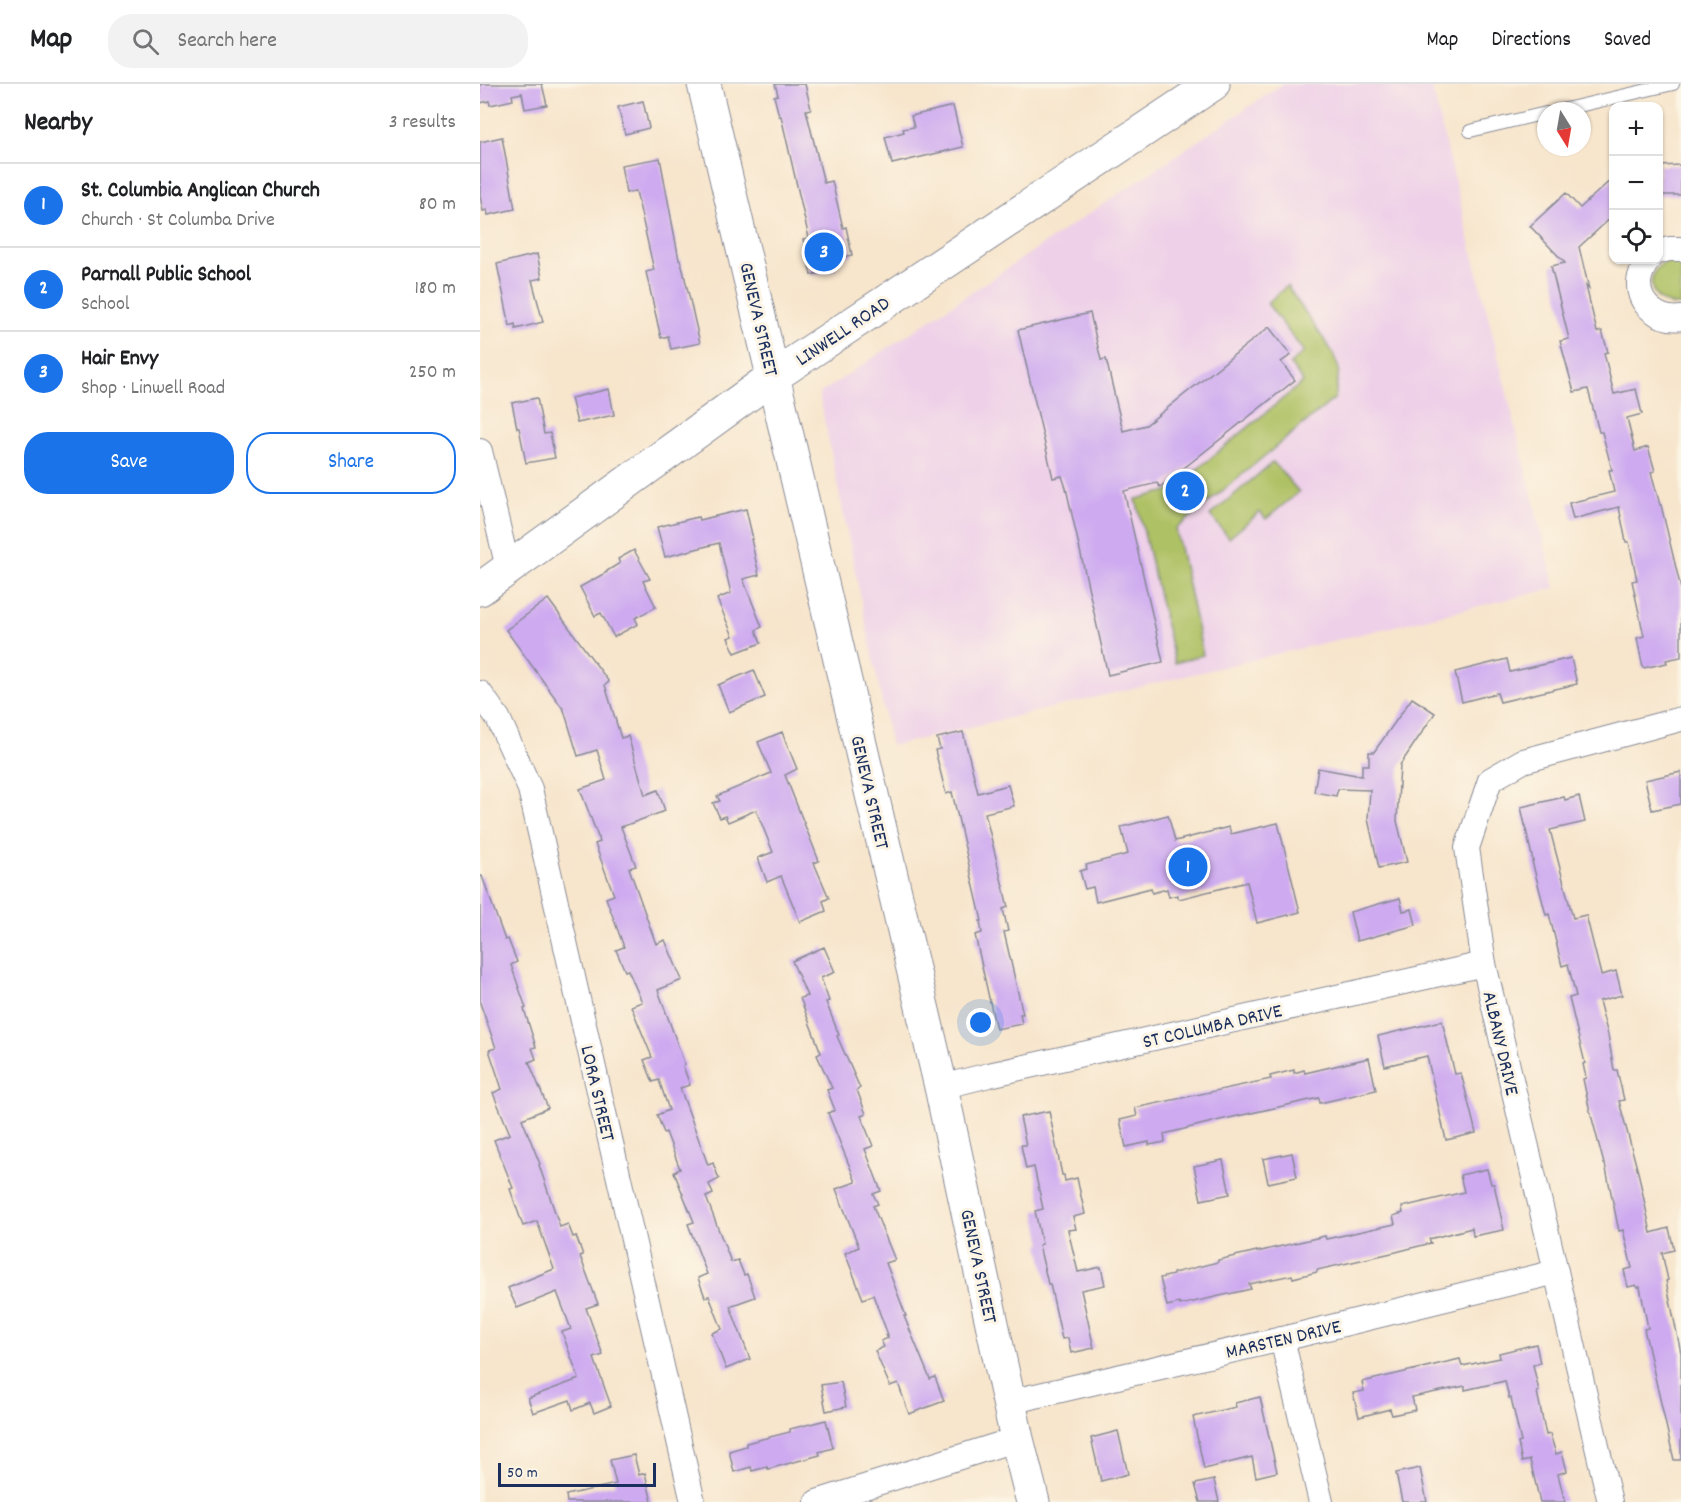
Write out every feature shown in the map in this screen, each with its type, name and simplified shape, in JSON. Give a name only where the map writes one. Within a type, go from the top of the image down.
[{"type":"main road","name":"GENEVA STREET","points":[[704,84],[941,1087],[1017,1439],[1033,1502]]},
{"type":"main road","name":"LINWELL ROAD","points":[[480,589],[774,376],[939,264],[1213,84]]},
{"type":"street","points":[[1663,251],[1681,249]]},
{"type":"street","points":[[1645,264],[1639,281],[1640,292],[1645,303],[1652,311],[1663,317],[1681,318]]},
{"type":"street","points":[[480,450],[508,568]]},
{"type":"street","name":"LORA STREET","points":[[480,693],[498,718],[530,789],[693,1502]]},
{"type":"street","name":"ALBANY DRIVE","points":[[1610,1502],[1484,964],[1467,848],[1490,780],[1523,762],[1681,720]]},
{"type":"street","name":"ST COLUMBA DRIVE","points":[[941,1087],[1484,964]]},
{"type":"street","name":"MARSTEN DRIVE","points":[[1009,1402],[1282,1339],[1556,1272]]},
{"type":"street","points":[[1282,1339],[1322,1502]]},
{"type":"street","points":[[817,1502],[1017,1439]]},
{"type":"lane","points":[[1611,84],[1614,98]]},
{"type":"lane","points":[[1591,103],[1673,84]]},
{"type":"lane","points":[[1470,131],[1537,116]]},
{"type":"shaded area","points":[[1283,84],[1431,84],[1555,588],[891,746],[819,394]]},
{"type":"green space","points":[[1671,259],[1681,260],[1681,305],[1661,301],[1655,295],[1652,279],[1655,271]]},
{"type":"green space","points":[[1287,286],[1332,351],[1339,369],[1335,398],[1176,529],[1203,655],[1175,663],[1136,499],[1172,490],[1303,382],[1290,364],[1304,352],[1267,303]]},
{"type":"green space","points":[[1273,462],[1299,492],[1266,519],[1260,512],[1229,538],[1210,515]]},
{"type":"building","points":[[480,84],[542,84],[547,105],[525,109],[522,93],[512,95],[513,100],[490,105],[489,101],[480,103]]},
{"type":"building","points":[[775,84],[805,84],[811,109],[806,110],[824,183],[832,181],[852,255],[833,259],[836,269],[811,275],[803,239],[809,238],[781,116],[779,116],[774,96],[778,95]]},
{"type":"building","points":[[643,101],[649,128],[625,134],[618,107]]},
{"type":"building","points":[[953,106],[963,147],[892,164],[885,137],[914,127],[911,116]]},
{"type":"building","points":[[502,137],[515,209],[488,215],[487,210],[483,211],[480,196],[480,142]]},
{"type":"building","points":[[660,158],[679,260],[700,343],[671,349],[668,336],[661,338],[646,272],[654,270],[636,191],[626,193],[621,165]]},
{"type":"building","points":[[1681,165],[1681,195],[1663,195],[1663,166]]},
{"type":"building","points":[[1609,182],[1609,220],[1579,247],[1597,332],[1602,331],[1608,352],[1604,353],[1614,394],[1636,389],[1642,414],[1627,418],[1635,451],[1648,447],[1655,471],[1651,472],[1681,589],[1681,657],[1666,660],[1667,663],[1643,668],[1637,638],[1644,636],[1632,581],[1637,580],[1619,507],[1573,519],[1569,503],[1614,492],[1609,470],[1612,470],[1588,389],[1574,392],[1560,341],[1569,339],[1551,266],[1565,263],[1530,226],[1566,193],[1580,208]]},
{"type":"building","points":[[537,254],[542,278],[532,280],[543,322],[516,329],[515,324],[510,326],[497,264]]},
{"type":"building","points":[[1090,313],[1101,360],[1106,359],[1123,431],[1146,425],[1269,327],[1291,355],[1281,362],[1295,380],[1160,487],[1157,483],[1124,491],[1163,662],[1108,675],[1066,488],[1062,476],[1053,478],[1018,330]]},
{"type":"building","points":[[609,389],[614,415],[577,423],[571,398]]},
{"type":"building","points":[[537,398],[544,434],[550,433],[555,458],[526,463],[512,403]]},
{"type":"building","points":[[746,509],[759,575],[743,579],[762,627],[756,630],[761,643],[735,653],[728,638],[733,636],[717,599],[731,593],[719,543],[665,557],[657,527]]},
{"type":"building","points":[[634,550],[650,579],[643,581],[656,607],[635,618],[638,624],[614,637],[601,613],[595,616],[580,587],[607,572],[620,563],[618,559]]},
{"type":"building","points":[[548,599],[609,682],[605,685],[621,738],[628,736],[645,795],[658,790],[665,811],[621,827],[636,866],[629,868],[656,944],[665,940],[682,980],[658,990],[690,1085],[680,1088],[708,1165],[713,1163],[719,1179],[709,1184],[713,1194],[706,1197],[731,1262],[738,1260],[744,1275],[747,1274],[755,1297],[730,1306],[750,1359],[726,1369],[712,1333],[722,1329],[709,1296],[705,1297],[698,1278],[707,1274],[688,1224],[694,1222],[674,1172],[680,1169],[657,1115],[669,1110],[659,1080],[653,1082],[644,1060],[652,1057],[631,1006],[642,1002],[616,950],[624,947],[606,898],[614,895],[595,844],[600,842],[580,789],[606,780],[597,750],[578,756],[564,710],[506,630]]},
{"type":"building","points":[[1571,658],[1577,684],[1500,702],[1497,693],[1462,702],[1455,672],[1507,659],[1510,672]]},
{"type":"building","points":[[754,670],[765,697],[729,712],[718,685]]},
{"type":"building","points":[[1412,698],[1435,713],[1400,765],[1397,821],[1407,862],[1379,868],[1368,819],[1370,790],[1338,789],[1336,796],[1314,792],[1318,768],[1362,776],[1362,765],[1369,765],[1369,752],[1374,752]]},
{"type":"building","points":[[782,732],[797,769],[785,775],[819,861],[814,863],[829,898],[823,901],[826,911],[800,922],[781,876],[767,882],[758,858],[773,852],[756,810],[728,822],[725,816],[720,818],[713,803],[720,801],[717,796],[771,773],[758,742]]},
{"type":"building","points":[[963,732],[978,793],[1008,785],[1014,806],[985,813],[1008,907],[1003,909],[1008,931],[1004,932],[1023,1014],[1020,1014],[1022,1024],[996,1029],[975,935],[982,933],[980,921],[982,921],[952,792],[946,794],[935,750],[940,749],[937,738]]},
{"type":"building","points":[[1681,772],[1681,804],[1652,810],[1645,780]]},
{"type":"building","points":[[1579,796],[1585,822],[1550,830],[1573,918],[1586,915],[1601,975],[1616,971],[1622,995],[1599,1001],[1614,1070],[1617,1070],[1624,1100],[1619,1101],[1651,1233],[1669,1228],[1674,1250],[1662,1253],[1681,1353],[1681,1460],[1674,1460],[1644,1329],[1648,1328],[1640,1287],[1636,1285],[1628,1287],[1624,1270],[1632,1268],[1623,1230],[1619,1231],[1605,1164],[1583,1079],[1586,1078],[1583,1064],[1585,1063],[1569,998],[1576,996],[1568,964],[1562,966],[1549,914],[1546,915],[1521,807],[1564,797],[1565,800]]},
{"type":"building","points":[[1168,815],[1175,841],[1229,827],[1231,834],[1278,823],[1300,912],[1257,923],[1247,882],[1179,899],[1177,895],[1169,897],[1167,889],[1152,893],[1151,888],[1096,902],[1093,887],[1085,889],[1080,871],[1087,869],[1086,865],[1128,854],[1121,827]]},
{"type":"building","points":[[480,876],[482,876],[505,940],[508,939],[517,962],[511,965],[526,1008],[524,1009],[536,1047],[532,1048],[536,1059],[529,1062],[548,1108],[522,1119],[540,1164],[560,1227],[568,1224],[573,1237],[576,1236],[583,1255],[580,1256],[598,1304],[586,1308],[603,1355],[594,1358],[611,1406],[594,1413],[590,1403],[573,1410],[570,1400],[533,1413],[528,1398],[579,1379],[562,1332],[571,1329],[557,1292],[517,1308],[508,1288],[554,1269],[537,1221],[523,1226],[510,1189],[513,1188],[494,1140],[510,1134],[493,1093],[502,1089],[489,1050],[496,1048],[480,1003]]},
{"type":"building","points":[[1400,898],[1403,911],[1412,909],[1416,925],[1357,941],[1350,912]]},
{"type":"building","points":[[824,947],[835,972],[821,978],[829,1001],[826,1002],[839,1035],[837,1036],[860,1088],[857,1090],[866,1114],[861,1116],[873,1146],[865,1149],[881,1191],[873,1194],[878,1204],[873,1206],[895,1260],[886,1263],[906,1316],[904,1316],[930,1379],[935,1377],[944,1401],[909,1414],[898,1383],[890,1386],[875,1351],[884,1347],[881,1341],[888,1338],[886,1335],[888,1335],[873,1295],[863,1299],[845,1253],[859,1247],[836,1189],[856,1182],[828,1113],[835,1110],[827,1090],[832,1088],[817,1055],[821,1053],[800,998],[807,996],[792,961]]},
{"type":"building","points":[[1442,1021],[1455,1074],[1461,1073],[1476,1133],[1446,1140],[1427,1056],[1385,1066],[1378,1036]]},
{"type":"building","points":[[1369,1058],[1376,1090],[1320,1103],[1319,1098],[1220,1120],[1164,1134],[1165,1142],[1149,1145],[1149,1142],[1126,1147],[1120,1120],[1137,1116],[1135,1108],[1271,1079],[1270,1076],[1294,1070],[1294,1073],[1304,1070],[1305,1073]]},
{"type":"building","points":[[1049,1111],[1062,1175],[1065,1181],[1077,1178],[1085,1214],[1073,1217],[1076,1229],[1068,1230],[1078,1272],[1101,1267],[1105,1285],[1081,1290],[1094,1348],[1071,1353],[1068,1338],[1062,1339],[1039,1245],[1042,1244],[1035,1211],[1043,1209],[1034,1167],[1026,1169],[1021,1145],[1026,1145],[1020,1117]]},
{"type":"building","points":[[1292,1153],[1297,1177],[1268,1183],[1263,1159]]},
{"type":"building","points":[[1223,1160],[1230,1194],[1201,1200],[1194,1166]]},
{"type":"building","points":[[1487,1169],[1491,1184],[1494,1184],[1504,1230],[1473,1236],[1472,1228],[1429,1239],[1431,1243],[1396,1252],[1317,1270],[1317,1272],[1293,1278],[1292,1275],[1249,1284],[1251,1289],[1167,1306],[1160,1278],[1257,1251],[1395,1224],[1393,1216],[1403,1213],[1402,1207],[1464,1192],[1460,1175]]},
{"type":"building","points":[[1536,1344],[1540,1363],[1533,1365],[1539,1391],[1537,1392],[1546,1435],[1550,1434],[1556,1454],[1562,1452],[1567,1471],[1558,1474],[1565,1502],[1540,1502],[1530,1460],[1522,1462],[1518,1443],[1521,1442],[1505,1381],[1465,1390],[1465,1386],[1412,1397],[1415,1410],[1392,1415],[1390,1409],[1359,1417],[1353,1393],[1364,1391],[1362,1382],[1460,1359],[1462,1366],[1500,1358],[1499,1353]]},
{"type":"building","points":[[841,1382],[846,1407],[826,1411],[821,1385]]},
{"type":"building","points":[[1260,1397],[1277,1472],[1256,1477],[1252,1457],[1204,1469],[1193,1417],[1236,1407],[1235,1403]]},
{"type":"building","points":[[826,1420],[833,1448],[819,1452],[820,1455],[768,1469],[767,1467],[752,1471],[751,1467],[734,1472],[729,1451],[746,1446],[746,1443]]},
{"type":"building","points":[[1118,1431],[1128,1474],[1101,1481],[1091,1438]]},
{"type":"building","points":[[634,1455],[639,1475],[645,1473],[652,1502],[567,1502],[566,1495],[616,1484],[610,1460]]},
{"type":"building","points":[[1420,1468],[1427,1502],[1402,1502],[1396,1473]]},
{"type":"building","points":[[1214,1480],[1219,1502],[1200,1502],[1195,1484]]},
{"type":"place","name":"Hair Envy","points":[[824,252]]},
{"type":"place","name":"Parnall Public School","points":[[1185,491]]},
{"type":"place","name":"St. Columbia Anglican Church","points":[[1188,867]]}]
